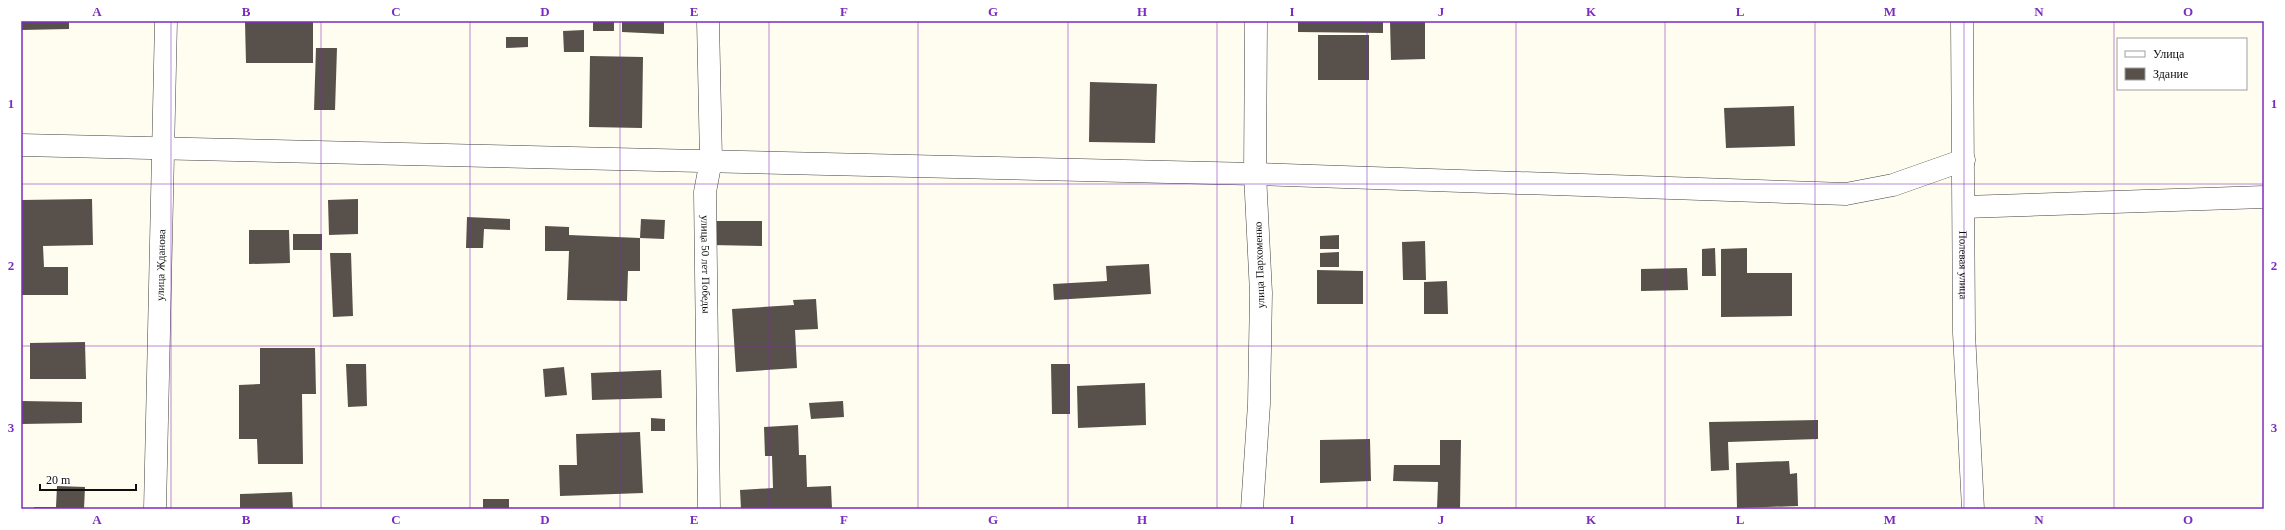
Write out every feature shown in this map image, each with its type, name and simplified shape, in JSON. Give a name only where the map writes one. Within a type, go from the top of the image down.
[{"type":"street","name":"улица Жданова","points":[[155,509],[166,21]]},
{"type":"street","name":"улица 50 лет Победы","points":[[708,21],[711,160],[704,192],[709,509]]},
{"type":"street","name":"улица Пархоменко","points":[[1252,509],[1259,404],[1261,293],[1255,174],[1256,21]]},
{"type":"street","name":"Полевая улица","points":[[1962,21],[1964,333],[1972,509]]},
{"type":"street","points":[[21,145],[164,147],[1255,174],[1846,194],[1893,185],[1964,160]]},
{"type":"street","points":[[1964,207],[2264,197]]},
{"type":"building","points":[[21,21],[69,21],[69,29],[21,30]]},
{"type":"building","points":[[593,21],[614,21],[614,31],[593,31]]},
{"type":"building","points":[[622,21],[664,21],[664,34],[622,32]]},
{"type":"building","points":[[1298,21],[1383,21],[1383,33],[1298,32]]},
{"type":"building","points":[[1390,21],[1425,21],[1425,59],[1391,60]]},
{"type":"building","points":[[245,22],[313,22],[313,63],[246,63]]},
{"type":"building","points":[[584,30],[584,52],[564,52],[563,31]]},
{"type":"building","points":[[1318,35],[1369,35],[1369,80],[1318,80]]},
{"type":"building","points":[[506,37],[528,37],[528,47],[506,48]]},
{"type":"building","points":[[316,48],[337,48],[335,110],[314,110]]},
{"type":"building","points":[[590,56],[643,57],[642,128],[589,127]]},
{"type":"building","points":[[1090,82],[1157,84],[1155,143],[1089,142]]},
{"type":"building","points":[[1794,106],[1795,146],[1726,148],[1724,108]]},
{"type":"building","points":[[92,199],[93,245],[43,246],[44,267],[68,267],[68,295],[21,295],[21,200]]},
{"type":"building","points":[[358,199],[358,234],[329,235],[328,200]]},
{"type":"building","points":[[467,217],[510,219],[510,230],[484,229],[483,248],[466,248]]},
{"type":"building","points":[[641,219],[665,220],[664,239],[640,238]]},
{"type":"building","points":[[711,221],[762,221],[762,246],[711,245]]},
{"type":"building","points":[[545,226],[569,227],[569,235],[640,238],[640,271],[628,271],[627,301],[567,300],[569,251],[545,251]]},
{"type":"building","points":[[249,230],[289,230],[290,263],[249,264]]},
{"type":"building","points":[[293,234],[322,234],[322,250],[293,250]]},
{"type":"building","points":[[1339,235],[1339,249],[1320,249],[1320,236]]},
{"type":"building","points":[[1425,241],[1426,280],[1403,280],[1402,242]]},
{"type":"building","points":[[1715,248],[1716,276],[1702,276],[1702,249]]},
{"type":"building","points":[[1747,248],[1747,273],[1792,273],[1792,316],[1721,317],[1721,249]]},
{"type":"building","points":[[1339,252],[1339,267],[1320,267],[1320,253]]},
{"type":"building","points":[[330,253],[351,253],[353,316],[333,317]]},
{"type":"building","points":[[1149,264],[1151,294],[1054,300],[1053,284],[1107,281],[1106,266]]},
{"type":"building","points":[[1687,268],[1688,290],[1641,291],[1641,269]]},
{"type":"building","points":[[1317,270],[1363,271],[1363,304],[1317,304]]},
{"type":"building","points":[[1447,281],[1448,314],[1424,314],[1424,282]]},
{"type":"building","points":[[816,299],[818,329],[795,330],[797,368],[736,372],[732,309],[794,305],[793,300]]},
{"type":"building","points":[[85,342],[86,379],[30,379],[30,343]]},
{"type":"building","points":[[260,348],[315,348],[316,394],[302,394],[303,464],[258,464],[257,439],[239,439],[239,385],[260,384]]},
{"type":"building","points":[[346,364],[366,364],[367,406],[348,407]]},
{"type":"building","points":[[1051,364],[1070,364],[1070,414],[1052,414]]},
{"type":"building","points":[[564,367],[567,395],[545,397],[543,369]]},
{"type":"building","points":[[661,370],[662,398],[592,400],[591,373]]},
{"type":"building","points":[[1145,383],[1146,425],[1078,428],[1077,386]]},
{"type":"building","points":[[21,401],[82,402],[82,423],[21,424]]},
{"type":"building","points":[[843,401],[844,417],[811,419],[809,403]]},
{"type":"building","points":[[651,418],[665,419],[665,431],[651,431]]},
{"type":"building","points":[[1818,420],[1818,439],[1728,442],[1729,470],[1711,471],[1709,422]]},
{"type":"building","points":[[798,425],[799,455],[806,455],[807,487],[831,486],[832,509],[741,509],[740,490],[773,488],[772,456],[765,456],[764,427]]},
{"type":"building","points":[[640,432],[643,493],[560,496],[559,465],[577,465],[576,434]]},
{"type":"building","points":[[1370,439],[1371,481],[1320,483],[1320,440]]},
{"type":"building","points":[[1440,440],[1461,440],[1460,509],[1437,509],[1438,482],[1393,481],[1394,465],[1440,465]]},
{"type":"building","points":[[1789,461],[1790,474],[1797,473],[1798,506],[1737,508],[1736,463]]},
{"type":"building","points":[[57,486],[85,487],[84,509],[34,509],[34,507],[56,507]]},
{"type":"building","points":[[292,492],[293,509],[240,509],[240,494]]},
{"type":"building","points":[[483,499],[509,499],[509,509],[483,509]]}]
